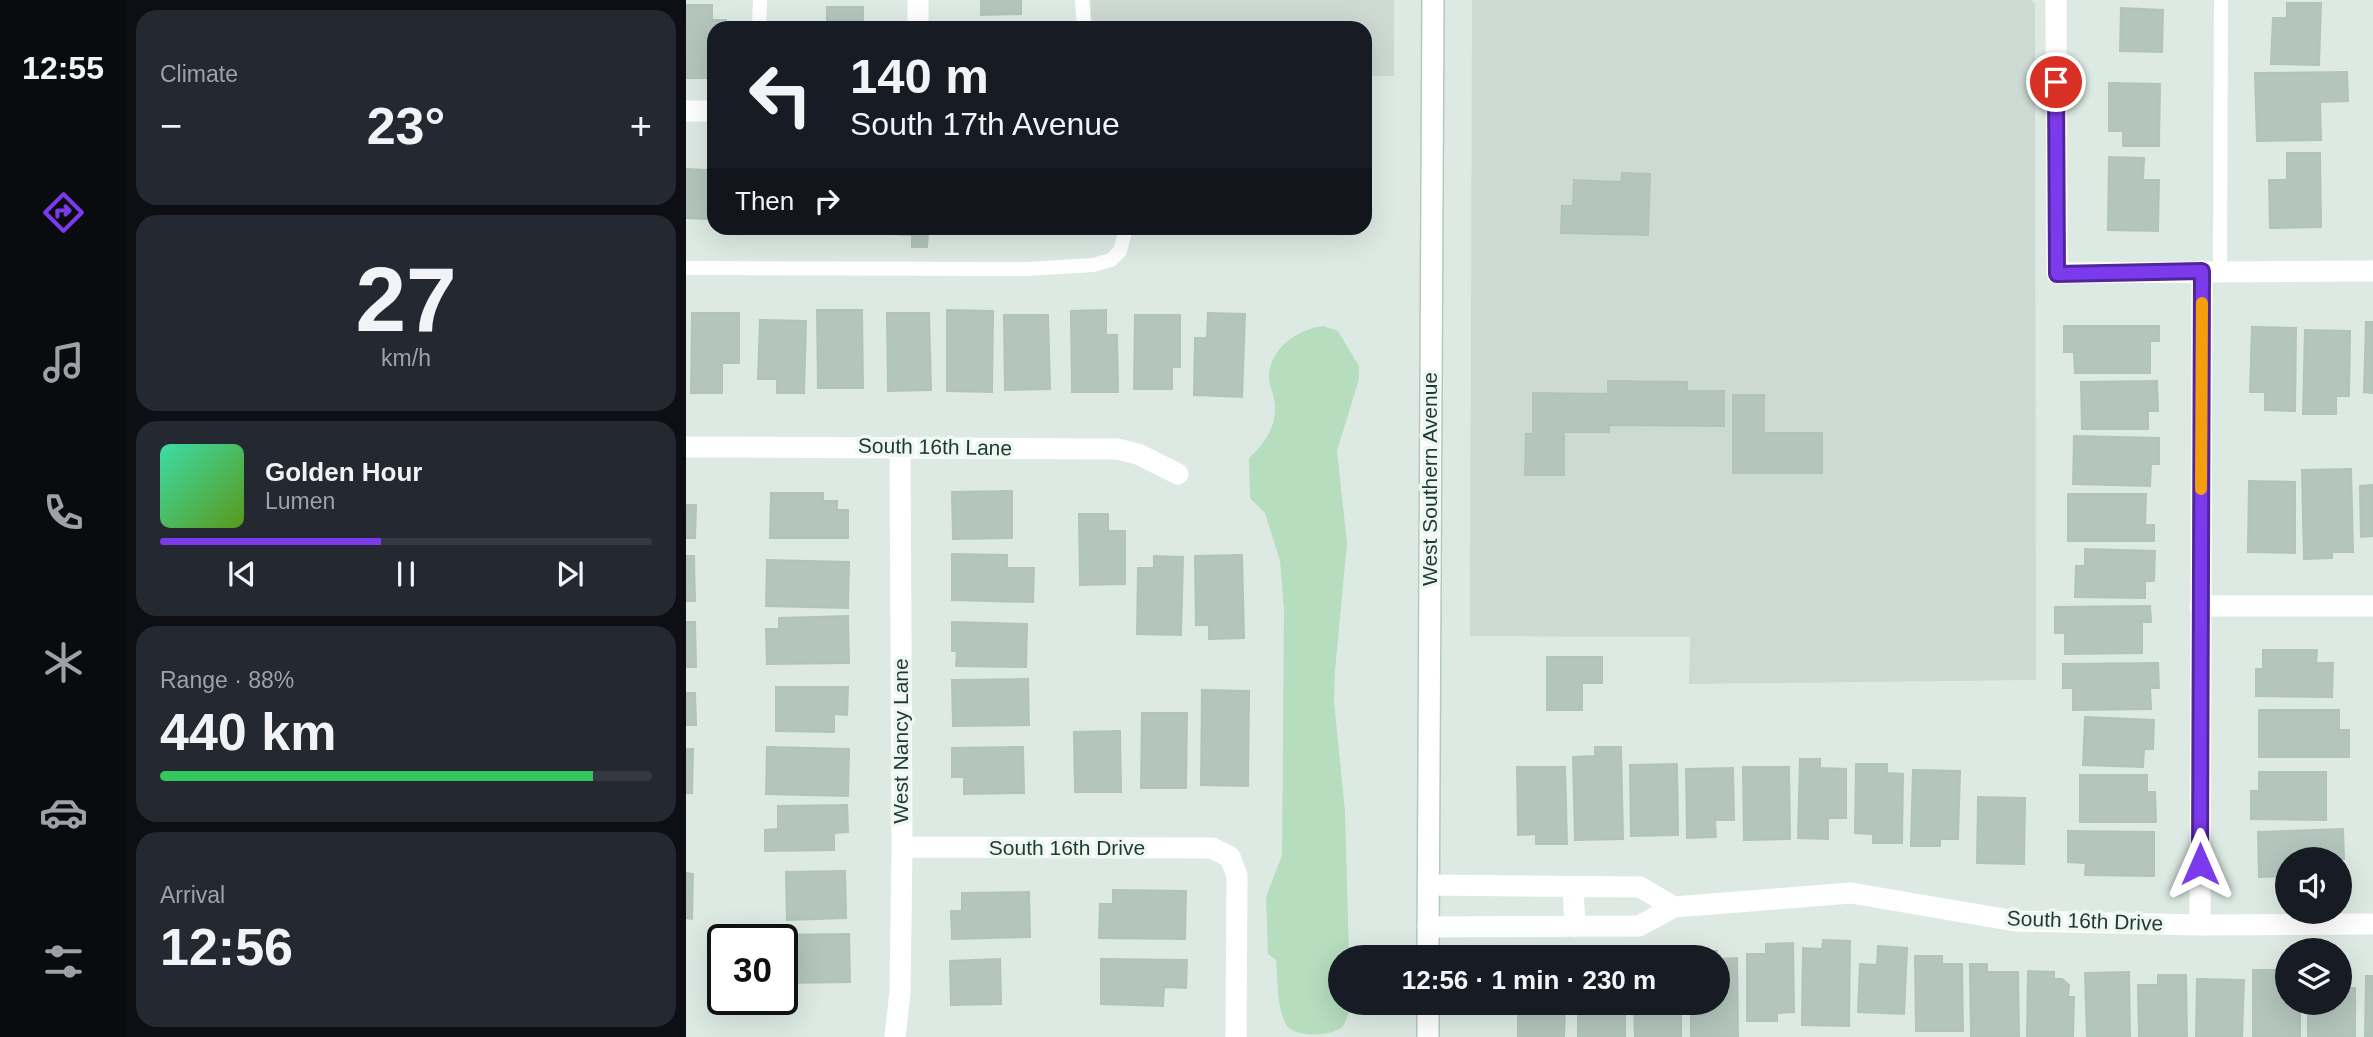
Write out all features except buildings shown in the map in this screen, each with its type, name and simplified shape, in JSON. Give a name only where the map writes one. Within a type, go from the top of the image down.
[{"type":"street","points":[[918,0],[918,21]]},
{"type":"street","name":"West Southern Avenue","points":[[1428,945],[1433,0]]},
{"type":"street","points":[[2056,0],[2057,274],[2211,270],[2373,271]]},
{"type":"street","points":[[686,111],[707,111]]},
{"type":"street","points":[[2200,925],[2200,607],[2211,270]]},
{"type":"street","name":"West Nancy Lane","points":[[895,1037],[900,992],[902,847],[900,446]]},
{"type":"street","name":"South 16th Lane","points":[[686,447],[1117,449],[1138,454],[1178,474]]},
{"type":"street","points":[[2200,607],[2373,606]]},
{"type":"street","name":"South 16th Drive","points":[[902,847],[1212,848],[1230,857],[1237,876],[1236,1037]]},
{"type":"street","points":[[1429,886],[1640,887],[1674,907]]},
{"type":"street","points":[[1573,887],[1575,927]]},
{"type":"street","name":"South 16th Drive","points":[[1428,927],[1639,926],[1674,907],[1851,893],[2015,921],[2373,925]]},
{"type":"street","points":[[1428,1015],[1428,1037]]},
{"type":"lane","points":[[759,21],[760,0]]},
{"type":"lane","points":[[1082,0],[1084,21]]},
{"type":"lane","points":[[2211,270],[2221,0]]},
{"type":"lane","points":[[686,268],[1027,269],[1093,265],[1111,260],[1120,251],[1124,235]]},
{"type":"shaded area","points":[[1091,0],[1394,0],[1394,76],[1372,76],[1372,21],[1092,21]]},
{"type":"shaded area","points":[[1472,0],[2031,0],[2035,4],[2036,680],[1689,684],[1690,637],[1470,636]]},
{"type":"green space","points":[[1323,326],[1338,331],[1359,366],[1359,379],[1337,451],[1347,543],[1334,701],[1345,811],[1349,945],[1328,945],[1328,1015],[1347,1015],[1341,1028],[1312,1035],[1292,1030],[1283,1019],[1276,960],[1268,954],[1266,897],[1282,855],[1284,609],[1280,561],[1265,513],[1250,498],[1249,458],[1264,441],[1275,414],[1269,379],[1273,359],[1294,336]]},
{"type":"slow traffic","points":[[2201,489],[2202,303]]},
{"type":"route","points":[[2056,82],[2057,274],[2202,271],[2200,864]]}]
